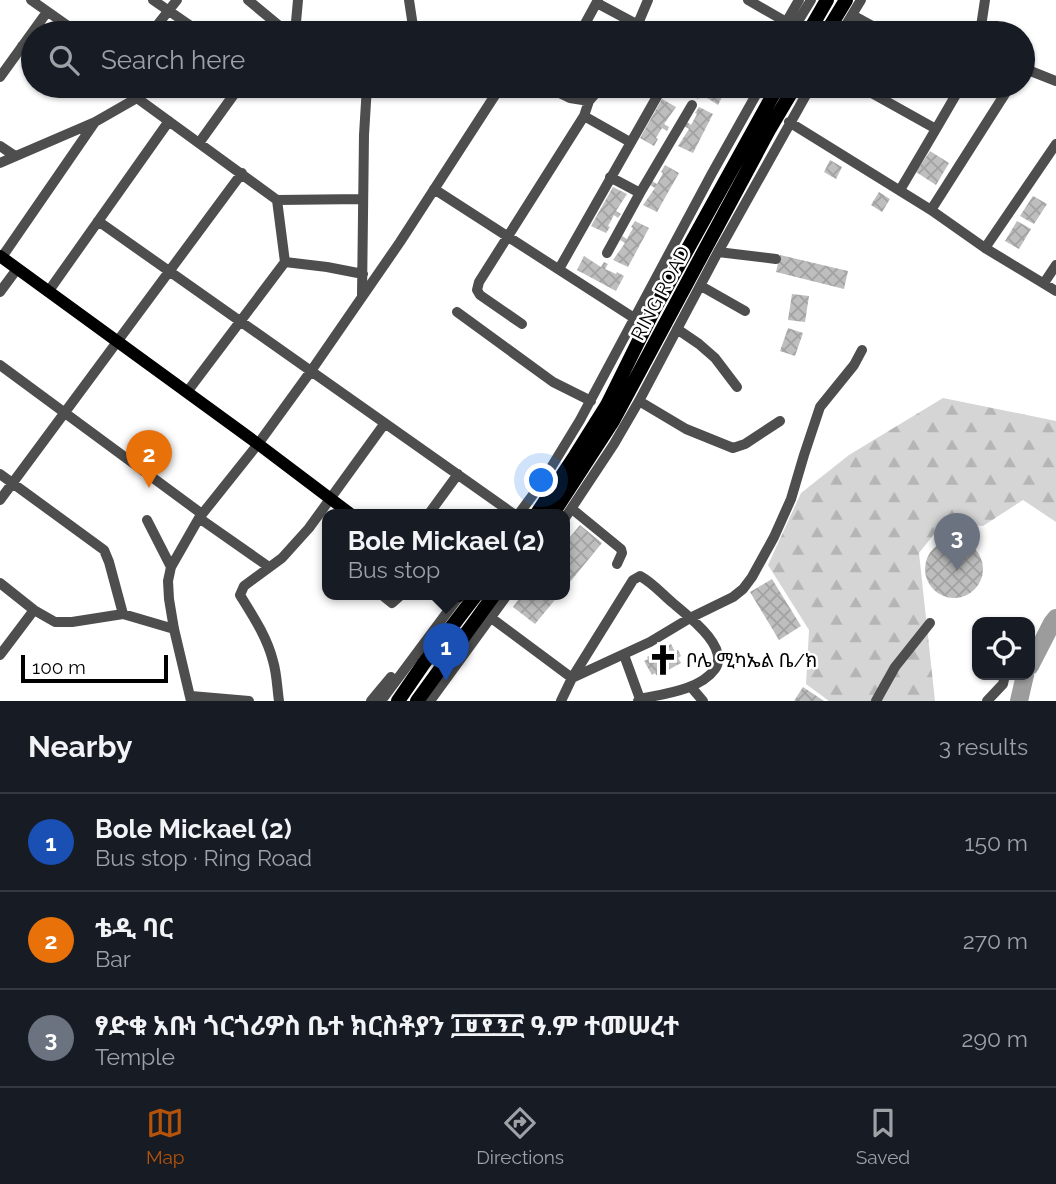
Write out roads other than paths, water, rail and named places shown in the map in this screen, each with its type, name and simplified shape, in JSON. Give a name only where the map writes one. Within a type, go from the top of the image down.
[{"type":"highway","points":[[804,21],[827,0]]},
{"type":"highway","points":[[833,21],[846,0]]},
{"type":"highway","name":"RING ROAD","points":[[540,509],[607,405],[655,308],[771,98]]},
{"type":"highway","name":"RING ROAD","points":[[556,509],[613,421],[788,98]]},
{"type":"highway","points":[[398,700],[472,600]]},
{"type":"highway","points":[[417,701],[490,600]]},
{"type":"main road","points":[[1,257],[344,509]]},
{"type":"street","points":[[31,0],[60,21]]},
{"type":"street","points":[[153,0],[184,21]]},
{"type":"street","points":[[160,21],[177,0]]},
{"type":"street","points":[[248,0],[271,21]]},
{"type":"street","points":[[296,21],[298,0]]},
{"type":"street","points":[[409,0],[412,21]]},
{"type":"street","points":[[639,21],[648,0]]},
{"type":"street","points":[[748,0],[782,21]]},
{"type":"street","points":[[796,21],[799,0]]},
{"type":"street","points":[[799,21],[811,0]]},
{"type":"street","points":[[848,21],[861,0]]},
{"type":"street","points":[[982,21],[985,0]]},
{"type":"street","points":[[586,21],[597,1],[625,21]]},
{"type":"street","points":[[40,21],[47,12]]},
{"type":"street","points":[[852,15],[863,21]]},
{"type":"street","points":[[0,77],[21,47]]},
{"type":"street","points":[[1035,73],[1056,81]]},
{"type":"street","points":[[0,163],[95,122],[137,98],[277,200],[363,199]]},
{"type":"street","points":[[199,143],[231,98]]},
{"type":"street","points":[[362,295],[366,98]]},
{"type":"street","points":[[249,701],[191,699],[174,629],[168,581],[171,567],[201,516],[258,444],[400,242],[493,98]]},
{"type":"street","points":[[570,98],[589,101]]},
{"type":"street","points":[[522,324],[480,295],[477,290],[479,282],[584,116],[592,98]]},
{"type":"street","points":[[559,269],[656,98]]},
{"type":"street","points":[[522,509],[541,484],[591,401],[747,98]]},
{"type":"street","points":[[570,512],[639,401],[804,98]]},
{"type":"street","points":[[880,98],[936,129]]},
{"type":"street","points":[[900,190],[954,98]]},
{"type":"street","points":[[930,209],[1002,98]]},
{"type":"street","points":[[607,253],[692,104]]},
{"type":"street","points":[[584,116],[630,142]]},
{"type":"street","points":[[48,292],[169,121]]},
{"type":"street","points":[[1,257],[95,122]]},
{"type":"street","points":[[789,122],[930,209],[985,248],[1056,290]]},
{"type":"street","points":[[985,248],[1052,156],[1056,144]]},
{"type":"street","points":[[0,146],[15,156]]},
{"type":"street","points":[[0,500],[242,173]]},
{"type":"street","points":[[610,177],[640,193]]},
{"type":"street","points":[[434,189],[634,318]]},
{"type":"street","points":[[187,392],[285,262],[277,200]]},
{"type":"street","points":[[98,221],[508,509]]},
{"type":"street","points":[[719,252],[776,259]]},
{"type":"street","points":[[285,262],[363,274]]},
{"type":"street","points":[[1044,283],[1056,265]]},
{"type":"street","points":[[0,292],[18,269]]},
{"type":"street","points":[[701,286],[746,311]]},
{"type":"street","points":[[457,312],[553,382],[591,401]]},
{"type":"street","points":[[677,329],[715,358],[737,387]]},
{"type":"street","points":[[572,678],[624,655],[733,597],[743,589],[752,577],[791,499],[820,407],[862,350]]},
{"type":"street","points":[[0,365],[269,567]]},
{"type":"street","points":[[639,401],[686,429],[733,448],[745,444],[780,421]]},
{"type":"street","points":[[323,509],[385,423]]},
{"type":"street","points":[[0,474],[104,550],[122,614]]},
{"type":"street","points":[[432,509],[458,474]]},
{"type":"street","points":[[572,509],[621,549],[617,564]]},
{"type":"street","points":[[279,701],[269,648],[240,595],[244,586],[294,546],[322,510]]},
{"type":"street","points":[[147,520],[171,567]]},
{"type":"street","points":[[561,701],[572,678],[633,580],[640,576],[704,630],[712,641],[718,663],[714,670],[691,687],[639,700],[624,655]]},
{"type":"street","points":[[0,583],[34,610],[61,623],[122,614],[174,629]]},
{"type":"street","points":[[381,701],[456,600]]},
{"type":"street","points":[[430,701],[503,600]]},
{"type":"street","points":[[0,655],[34,610]]},
{"type":"street","points":[[490,617],[572,678]]},
{"type":"street","points":[[876,701],[894,667],[930,623]]},
{"type":"street","points":[[371,701],[400,665],[432,634]]},
{"type":"street","points":[[986,701],[1004,680]]},
{"type":"street","points":[[691,687],[702,701]]},
{"type":"waterway","points":[[1035,656],[1056,618]]},
{"type":"waterway","points":[[1019,701],[1024,680]]},
{"type":"place","name":"ቴዲ ባር","points":[[149,488]]},
{"type":"place","name":"ፃድቁ አቡነ ጎርጎሪዎስ ቤተ ክርስቶያን ፲፱፻፺፫ ዓ.ም ተመሠረተ","points":[[957,571]]},
{"type":"place","name":"ቦሌ ሚካኤል ቤ/ክ","points":[[663,660]]},
{"type":"place","name":"Bole Mickael (2)","points":[[446,681]]}]
